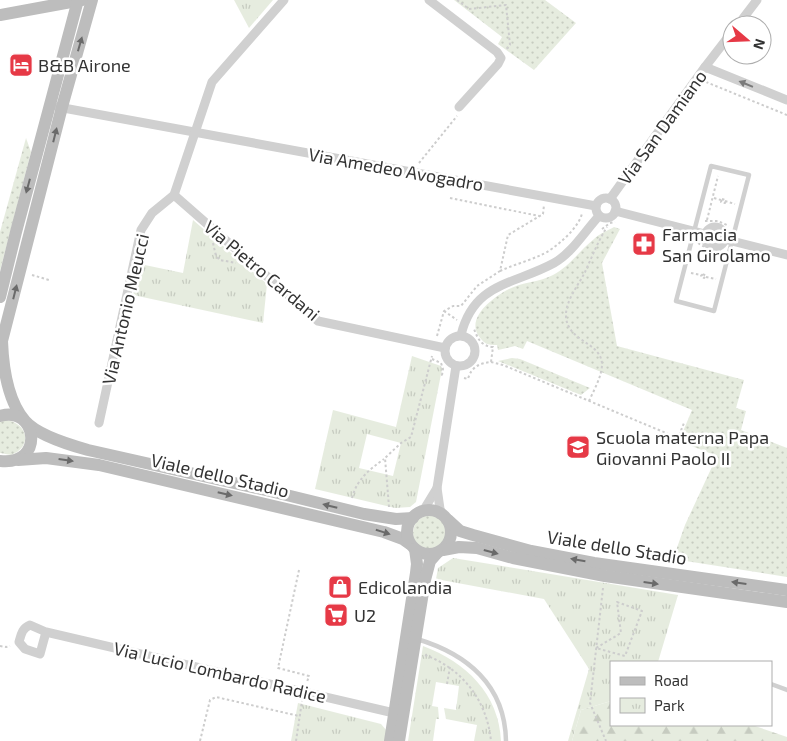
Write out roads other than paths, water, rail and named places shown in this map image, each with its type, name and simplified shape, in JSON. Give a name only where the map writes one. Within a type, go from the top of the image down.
[{"type":"street","points":[[0,15],[79,0],[30,231],[2,341],[3,364],[9,386],[30,430],[30,446],[24,456],[18,460]]},
{"type":"street","points":[[0,297],[16,232],[92,0]]},
{"type":"street","points":[[174,195],[212,82],[284,0]]},
{"type":"street","points":[[429,0],[497,52],[501,58],[498,64],[459,108]]},
{"type":"street","points":[[746,15],[757,0]]},
{"type":"street","name":"Via San Damiano","points":[[610,199],[722,45]]},
{"type":"street","points":[[705,67],[787,100]]},
{"type":"street","name":"Via Amedeo Avogadro","points":[[56,106],[596,206]]},
{"type":"street","name":"Via Pietro Cardani","points":[[174,195],[318,321],[445,348]]},
{"type":"street","name":"Via Antonio Meucci","points":[[99,423],[141,230],[152,213],[174,195]]},
{"type":"street","name":"Via San Damiano","points":[[596,206],[601,199],[610,199]]},
{"type":"street","name":"Via San Damiano","points":[[610,199],[614,204],[615,211]]},
{"type":"street","points":[[596,206],[596,212],[599,216],[606,218],[610,217],[615,211],[705,234]]},
{"type":"street","points":[[461,335],[464,324],[479,299],[493,288],[554,263],[568,252],[599,216]]},
{"type":"street","points":[[728,240],[722,230],[717,227],[711,227],[705,234],[705,240],[712,246],[728,240],[787,255]]},
{"type":"street","points":[[16,232],[30,231]]},
{"type":"street","points":[[461,335],[474,343],[475,354],[470,362],[456,366],[446,358],[445,348],[452,337],[461,335]]},
{"type":"street","points":[[398,741],[408,684],[408,661],[427,572],[430,561],[449,544],[452,536],[451,527],[440,509],[437,488],[456,366]]},
{"type":"street","name":"Viale dello Stadio","points":[[0,416],[9,414],[19,417],[60,442],[88,450],[349,510],[396,519],[430,510],[445,517],[454,526],[466,533],[531,551],[594,563],[787,590]]},
{"type":"street","name":"Viale dello Stadio","points":[[0,461],[10,462],[46,458],[98,465],[384,532],[403,539],[422,554],[429,555],[458,547],[477,548],[513,558],[605,576],[787,602]]},
{"type":"street","points":[[390,741],[394,713],[411,647],[417,564],[408,539],[408,528],[437,488]]},
{"type":"street","name":"Via Lucio Lombardo Radice","points":[[46,632],[394,713]]},
{"type":"street","points":[[394,713],[405,704]]},
{"type":"street","points":[[394,713],[398,725],[398,741]]},
{"type":"lane","points":[[711,166],[749,175],[735,230],[728,240],[714,311],[676,301],[711,166]]},
{"type":"lane","points":[[411,647],[436,644],[457,655],[482,676],[498,702],[505,727],[506,741]]},
{"type":"lane","points":[[772,684],[787,690]]},
{"type":"place","name":"B&B Airone","points":[[21,65]]},
{"type":"place","name":"Farmacia San Girolamo","points":[[644,244]]},
{"type":"place","name":"Scuola materna Papa Giovanni Paolo II","points":[[578,447]]},
{"type":"place","name":"Edicolandia","points":[[340,587]]},
{"type":"place","name":"U2","points":[[336,615]]}]
